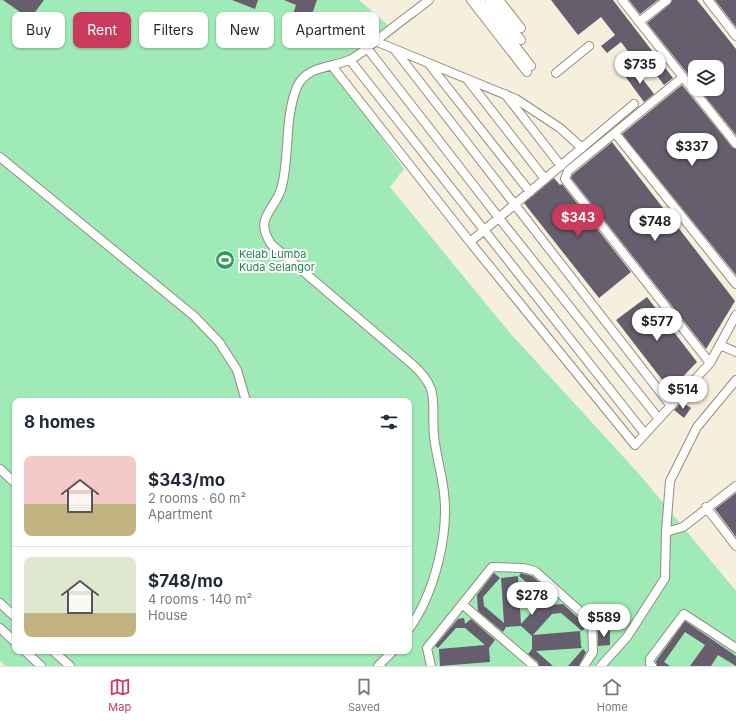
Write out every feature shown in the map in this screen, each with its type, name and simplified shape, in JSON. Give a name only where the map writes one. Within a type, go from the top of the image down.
[{"type":"lane","points":[[379,38],[429,0]]},
{"type":"lane","points":[[471,0],[529,69],[480,0]]},
{"type":"lane","points":[[490,0],[521,40]]},
{"type":"lane","points":[[499,0],[521,28]]},
{"type":"lane","points":[[622,0],[736,144]]},
{"type":"lane","points":[[639,22],[667,0]]},
{"type":"lane","points":[[708,0],[736,36]]},
{"type":"lane","points":[[379,43],[503,92],[560,128],[582,148]]},
{"type":"lane","points":[[556,73],[589,46]]},
{"type":"lane","points":[[412,623],[429,591],[439,559],[445,514],[444,492],[434,436],[431,386],[412,364],[271,244],[266,236],[263,224],[266,215],[281,188],[285,171],[288,119],[297,88],[302,78],[312,70],[332,66],[350,60],[367,48],[498,218],[659,419]]},
{"type":"lane","points":[[395,50],[671,406]]},
{"type":"lane","points":[[350,60],[646,434]]},
{"type":"lane","points":[[428,63],[530,192]]},
{"type":"lane","points":[[332,66],[470,242],[635,445],[710,363],[736,314]]},
{"type":"lane","points":[[683,77],[568,171],[565,179],[710,363]]},
{"type":"lane","points":[[467,78],[545,179]]},
{"type":"lane","points":[[503,92],[561,166]]},
{"type":"lane","points":[[470,242],[634,104]]},
{"type":"lane","points":[[615,133],[736,284]]},
{"type":"lane","points":[[0,157],[194,316],[219,342],[237,370],[245,398]]},
{"type":"lane","points":[[720,345],[736,352]]},
{"type":"lane","points":[[601,666],[627,637],[665,578],[666,532],[670,481],[697,427],[736,380]]},
{"type":"lane","points":[[0,469],[12,480]]},
{"type":"lane","points":[[666,532],[682,527],[706,507],[736,486]]},
{"type":"lane","points":[[706,507],[736,546]]},
{"type":"lane","points":[[431,666],[427,648],[492,567],[523,568],[535,571],[592,622],[593,652],[584,666]]},
{"type":"lane","points":[[0,603],[12,614]]},
{"type":"lane","points":[[462,604],[534,666]]},
{"type":"lane","points":[[652,666],[650,664],[650,659],[684,614],[736,648]]},
{"type":"lane","points":[[0,628],[12,639]]},
{"type":"lane","points":[[28,654],[41,666]]},
{"type":"lane","points":[[56,654],[70,666]]},
{"type":"lane","points":[[378,666],[390,654]]},
{"type":"green space","name":"Kelab Lumba Kuda Selangor","points":[[0,0],[359,0],[373,12],[282,12],[282,48],[362,48],[334,71],[404,169],[390,187],[510,333],[640,475],[736,591],[736,666],[5,666],[0,661]]},
{"type":"green space","name":"Kelab Lumba Kuda Selangor","points":[[379,17],[389,26],[379,34]]},
{"type":"building","points":[[3,0],[44,0],[35,12],[20,12]]},
{"type":"building","points":[[232,0],[258,0],[255,9]]},
{"type":"building","points":[[284,0],[317,0],[313,12],[294,12],[296,5]]},
{"type":"building","points":[[551,0],[613,0],[673,78],[664,85],[646,61],[639,66],[621,42],[607,53],[601,46],[615,35],[601,17],[578,35]]},
{"type":"building","points":[[629,0],[658,0],[640,14]]},
{"type":"building","points":[[672,0],[697,0],[736,49],[736,135],[705,96],[724,96],[724,60],[688,60],[688,74],[647,23],[670,4]]},
{"type":"building","points":[[715,0],[736,0],[736,27]]},
{"type":"building","points":[[635,69],[654,94],[644,102],[625,76]]},
{"type":"building","points":[[682,85],[688,92],[688,96],[691,96],[732,147],[736,149],[736,275],[622,134]]},
{"type":"building","points":[[612,142],[735,301],[706,349],[571,178],[572,175]]},
{"type":"building","points":[[554,178],[560,185],[562,184],[631,272],[599,298],[524,203]]},
{"type":"building","points":[[647,297],[697,362],[670,390],[616,320]]},
{"type":"building","points":[[682,402],[691,408],[684,418],[674,410]]},
{"type":"building","points":[[736,493],[736,537],[715,509]]},
{"type":"building","points":[[494,573],[500,578],[483,597],[484,606],[504,623],[501,578],[518,576],[521,624],[539,604],[539,593],[519,576],[521,573],[532,576],[548,590],[549,605],[563,604],[587,626],[582,631],[561,613],[552,614],[533,635],[580,631],[582,648],[536,651],[553,666],[539,666],[538,662],[528,654],[532,649],[532,636],[521,626],[506,627],[503,632],[478,611],[477,595]]},
{"type":"building","points":[[464,618],[465,624],[471,619],[495,640],[489,648],[490,662],[440,666],[439,649],[485,645],[465,628],[456,628],[438,648],[435,646],[458,619]]},
{"type":"building","points":[[685,621],[736,656],[736,666],[718,655],[711,666],[690,666],[705,645],[685,632],[664,662],[670,666],[657,666],[656,661]]},
{"type":"building","points":[[598,630],[610,630],[610,645],[598,646]]},
{"type":"building","points":[[583,649],[586,652],[579,666],[568,666]]},
{"type":"place","name":"Kelab Lumba Kuda Selangor","points":[[225,260]]}]
